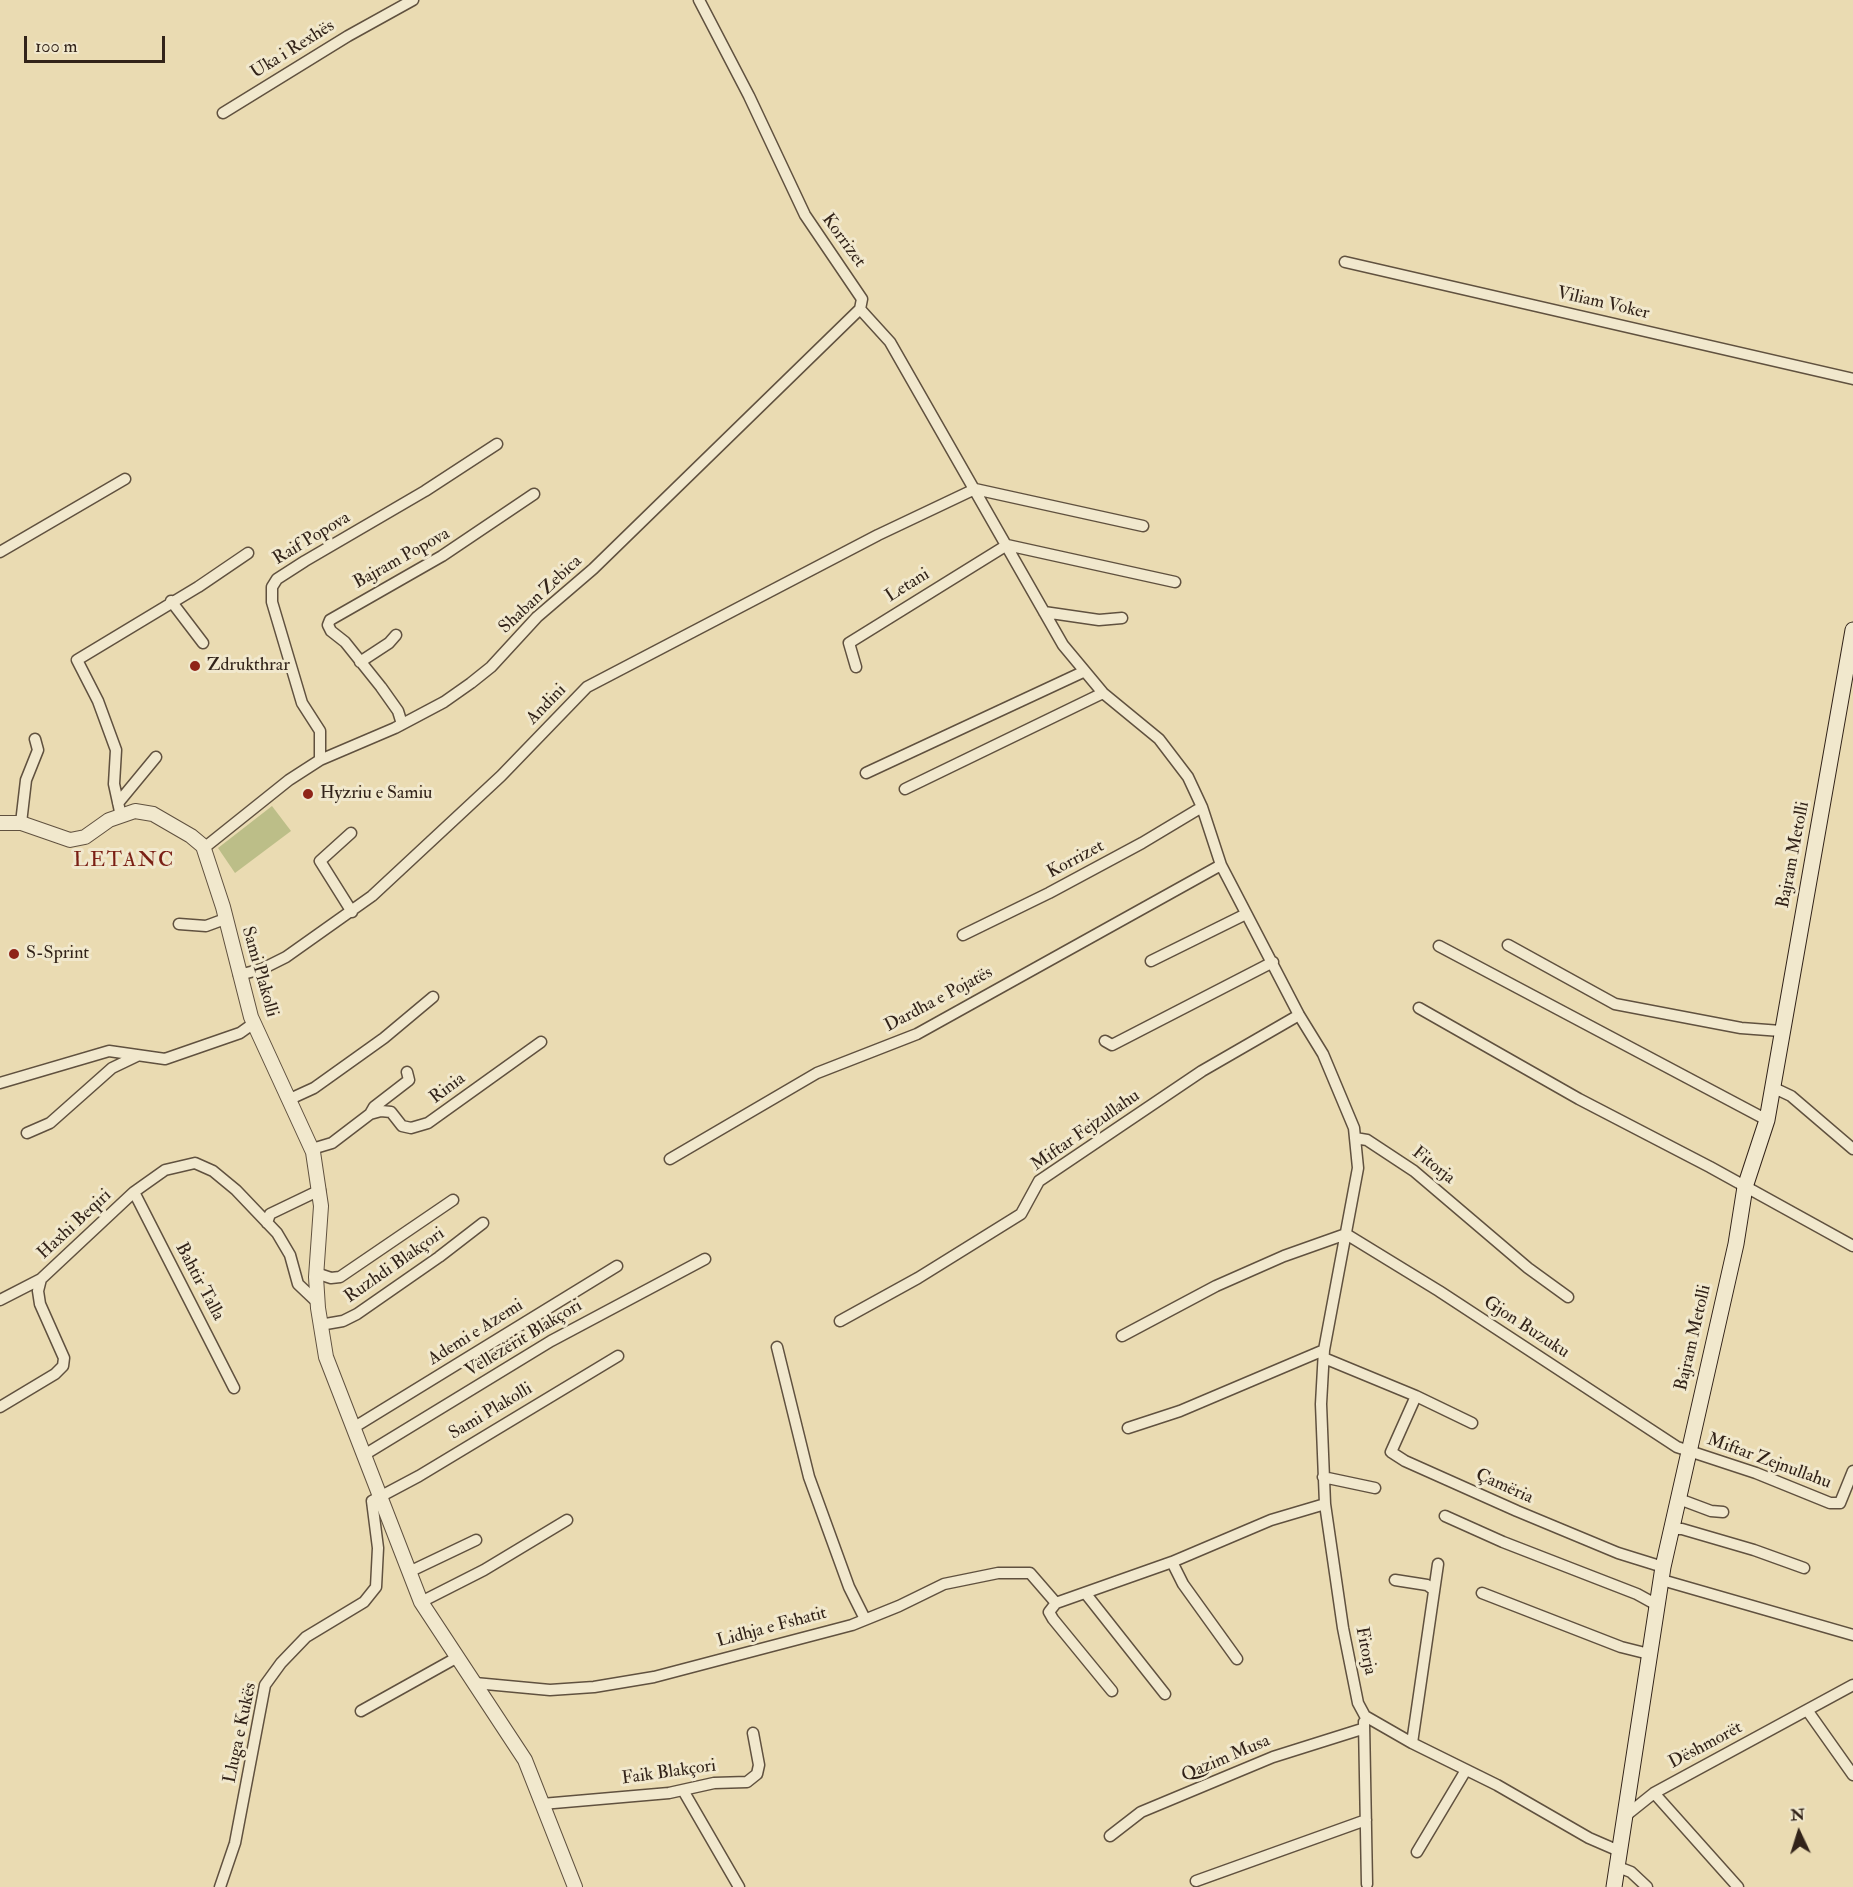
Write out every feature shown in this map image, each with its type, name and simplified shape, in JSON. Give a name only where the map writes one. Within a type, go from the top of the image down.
[{"type":"main road","name":"Bajram Metolli","points":[[1614,1887],[1663,1573],[1688,1450],[1736,1244],[1744,1187],[1767,1120],[1781,1031],[1847,693],[1853,630]]},
{"type":"street","name":"Uka i Rexhës","points":[[223,113],[348,36],[413,0]]},
{"type":"street","name":"Korrizet","points":[[699,0],[749,96],[805,215],[862,298],[860,309],[890,342],[1044,612],[1083,672],[1103,693],[1159,739],[1188,777],[1202,807],[1221,865]]},
{"type":"street","name":"Viliam Voker","points":[[1345,262],[1853,379]]},
{"type":"street","name":"Shaban Zebica","points":[[204,848],[289,780],[320,760],[402,724],[444,702],[491,667],[537,616],[593,569],[860,309]]},
{"type":"street","name":"Raif Popova","points":[[320,760],[320,731],[302,703],[272,602],[272,587],[277,579],[305,561],[425,491],[496,444]]},
{"type":"street","points":[[0,552],[125,479]]},
{"type":"street","points":[[975,489],[1143,526]]},
{"type":"street","name":"Andini","points":[[239,975],[262,969],[286,957],[352,912],[453,823],[587,687],[878,536],[975,489]]},
{"type":"street","name":"Bajram Popova","points":[[402,724],[398,711],[390,698],[345,642],[331,631],[330,620],[450,552],[534,494]]},
{"type":"street","points":[[1007,544],[1175,582]]},
{"type":"street","name":"Letani","points":[[856,667],[849,643],[1007,544]]},
{"type":"street","points":[[120,809],[114,784],[116,750],[98,701],[77,660],[171,601],[198,587],[248,553]]},
{"type":"street","points":[[171,601],[204,643]]},
{"type":"street","points":[[1044,612],[1099,620],[1122,618]]},
{"type":"street","points":[[360,662],[389,644],[396,635]]},
{"type":"street","points":[[866,773],[1083,672]]},
{"type":"street","points":[[905,789],[1103,693]]},
{"type":"street","points":[[21,823],[26,780],[38,750],[34,739]]},
{"type":"street","points":[[0,823],[21,823],[70,840],[85,837],[120,809],[156,757]]},
{"type":"street","name":"Korrizet","points":[[963,935],[1049,893],[1142,843],[1202,807]]},
{"type":"street","points":[[120,809],[153,814],[191,836],[204,848]]},
{"type":"street","points":[[351,833],[320,861],[352,912]]},
{"type":"street","name":"Sami Plakolli","points":[[204,848],[254,1023],[312,1149],[320,1190],[317,1302],[326,1357],[411,1571],[421,1602],[525,1760],[575,1887]]},
{"type":"street","name":"Fitorja","points":[[1221,865],[1299,1015],[1323,1054],[1340,1090],[1356,1138],[1358,1168],[1324,1354],[1320,1404],[1325,1504],[1343,1628],[1358,1703],[1365,1716]]},
{"type":"street","name":"Dardha e Pojatës","points":[[670,1159],[817,1073],[917,1034],[1221,865]]},
{"type":"street","points":[[1151,961],[1246,914]]},
{"type":"street","name":"Sami Plakolli","points":[[179,924],[206,926],[225,919]]},
{"type":"street","points":[[1508,945],[1615,1004],[1742,1028],[1781,1031]]},
{"type":"street","points":[[1439,946],[1767,1120]]},
{"type":"street","points":[[1105,1041],[1112,1046],[1273,962]]},
{"type":"street","points":[[290,1099],[314,1088],[384,1038],[433,997]]},
{"type":"street","points":[[1419,1008],[1579,1099],[1853,1246]]},
{"type":"street","name":"Miftar Fejzullahu","points":[[840,1321],[918,1278],[1021,1214],[1039,1181],[1202,1071],[1299,1015]]},
{"type":"street","points":[[0,1083],[109,1052],[118,1051],[165,1059],[240,1034],[254,1023]]},
{"type":"street","name":"Rinia","points":[[370,1114],[391,1112],[402,1126],[411,1128],[428,1123],[541,1042]]},
{"type":"street","points":[[27,1133],[50,1124],[112,1068],[137,1056]]},
{"type":"street","name":"Rinia","points":[[312,1149],[332,1143],[370,1114],[374,1107],[410,1080],[407,1072]]},
{"type":"street","points":[[1772,1087],[1791,1096],[1853,1149]]},
{"type":"street","name":"Fitorja","points":[[1356,1138],[1367,1140],[1414,1171],[1528,1268],[1568,1297]]},
{"type":"street","name":"Haxhi Beqiri","points":[[0,1407],[55,1374],[63,1366],[64,1358],[40,1304],[38,1291],[41,1279],[134,1192],[165,1170],[195,1163],[213,1171],[267,1223],[285,1245],[298,1284],[317,1302]]},
{"type":"street","points":[[267,1223],[270,1214],[320,1190]]},
{"type":"street","name":"Bahtir Talla","points":[[134,1192],[234,1388]]},
{"type":"street","points":[[316,1273],[331,1278],[340,1277],[453,1200]]},
{"type":"street","name":"Ruzhdi Blakçori","points":[[320,1325],[343,1321],[357,1314],[439,1257],[483,1223]]},
{"type":"street","points":[[1122,1336],[1216,1286],[1284,1256],[1346,1234]]},
{"type":"street","name":"Gjon Buzuku","points":[[1346,1234],[1439,1291],[1677,1447],[1688,1450]]},
{"type":"street","name":"Vëllezërit Blakçori","points":[[364,1455],[551,1341],[705,1259]]},
{"type":"street","name":"Ademi e Azemi","points":[[353,1428],[617,1266]]},
{"type":"street","points":[[0,1300],[41,1279]]},
{"type":"street","points":[[777,1347],[809,1477],[849,1587],[865,1619]]},
{"type":"street","points":[[1128,1428],[1180,1411],[1324,1354],[1472,1423]]},
{"type":"street","name":"Sami Plakolli","points":[[381,1496],[618,1356]]},
{"type":"street","name":"Çamëria","points":[[1416,1396],[1391,1452],[1395,1456],[1663,1573]]},
{"type":"street","name":"Miftar Zejnullahu","points":[[1688,1450],[1756,1473],[1830,1503],[1840,1503],[1853,1472]]},
{"type":"street","points":[[1323,1477],[1375,1488]]},
{"type":"street","name":"Lluga e Kukës","points":[[220,1887],[236,1843],[265,1685],[281,1663],[306,1637],[364,1602],[376,1587],[378,1548],[372,1501],[381,1496]]},
{"type":"street","points":[[1679,1498],[1711,1511],[1723,1512]]},
{"type":"street","points":[[1112,1691],[1053,1619],[1049,1612],[1056,1603],[1172,1562],[1271,1520],[1325,1504]]},
{"type":"street","points":[[1445,1516],[1503,1542],[1637,1594],[1657,1605]]},
{"type":"street","points":[[421,1602],[484,1570],[567,1520]]},
{"type":"street","points":[[1672,1529],[1682,1529],[1744,1547],[1804,1568]]},
{"type":"street","points":[[411,1571],[476,1540]]},
{"type":"street","points":[[1172,1562],[1183,1584],[1237,1659]]},
{"type":"street","points":[[1412,1743],[1437,1564]]},
{"type":"street","name":"Lidhja e Fshatit","points":[[475,1683],[550,1690],[654,1677],[852,1625],[944,1584],[998,1573],[1030,1573],[1056,1603]]},
{"type":"street","points":[[1663,1573],[1853,1635]]},
{"type":"street","points":[[1395,1580],[1427,1585],[1434,1590]]},
{"type":"street","points":[[1482,1593],[1621,1647],[1649,1654]]},
{"type":"street","points":[[1086,1594],[1165,1694]]},
{"type":"street","points":[[361,1711],[456,1658]]},
{"type":"street","name":"Dëshmorët","points":[[1624,1818],[1654,1793],[1853,1685]]},
{"type":"street","points":[[1807,1710],[1853,1775]]},
{"type":"street","points":[[1366,1886],[1362,1729],[1365,1716],[1589,1838],[1618,1859],[1647,1887]]},
{"type":"street","name":"Qazim Musa","points":[[1110,1836],[1141,1812],[1273,1757],[1362,1729]]},
{"type":"street","name":"Faik Blakçori","points":[[542,1804],[684,1792],[714,1783],[747,1782],[754,1777],[759,1764],[753,1733]]},
{"type":"street","points":[[1417,1852],[1466,1770]]},
{"type":"street","points":[[684,1792],[739,1887]]},
{"type":"street","points":[[1654,1793],[1738,1887]]},
{"type":"street","points":[[1196,1881],[1366,1820]]},
{"type":"green space","points":[[272,806],[291,831],[235,873],[218,848]]},
{"type":"place","name":"Zdrukthrar","points":[[195,666]]},
{"type":"place","name":"Hyzriu e Samiu","points":[[308,794]]},
{"type":"place","name":"S-Sprint","points":[[14,954]]},
{"type":"district","name":"LETANC","points":[[124,861]]}]
